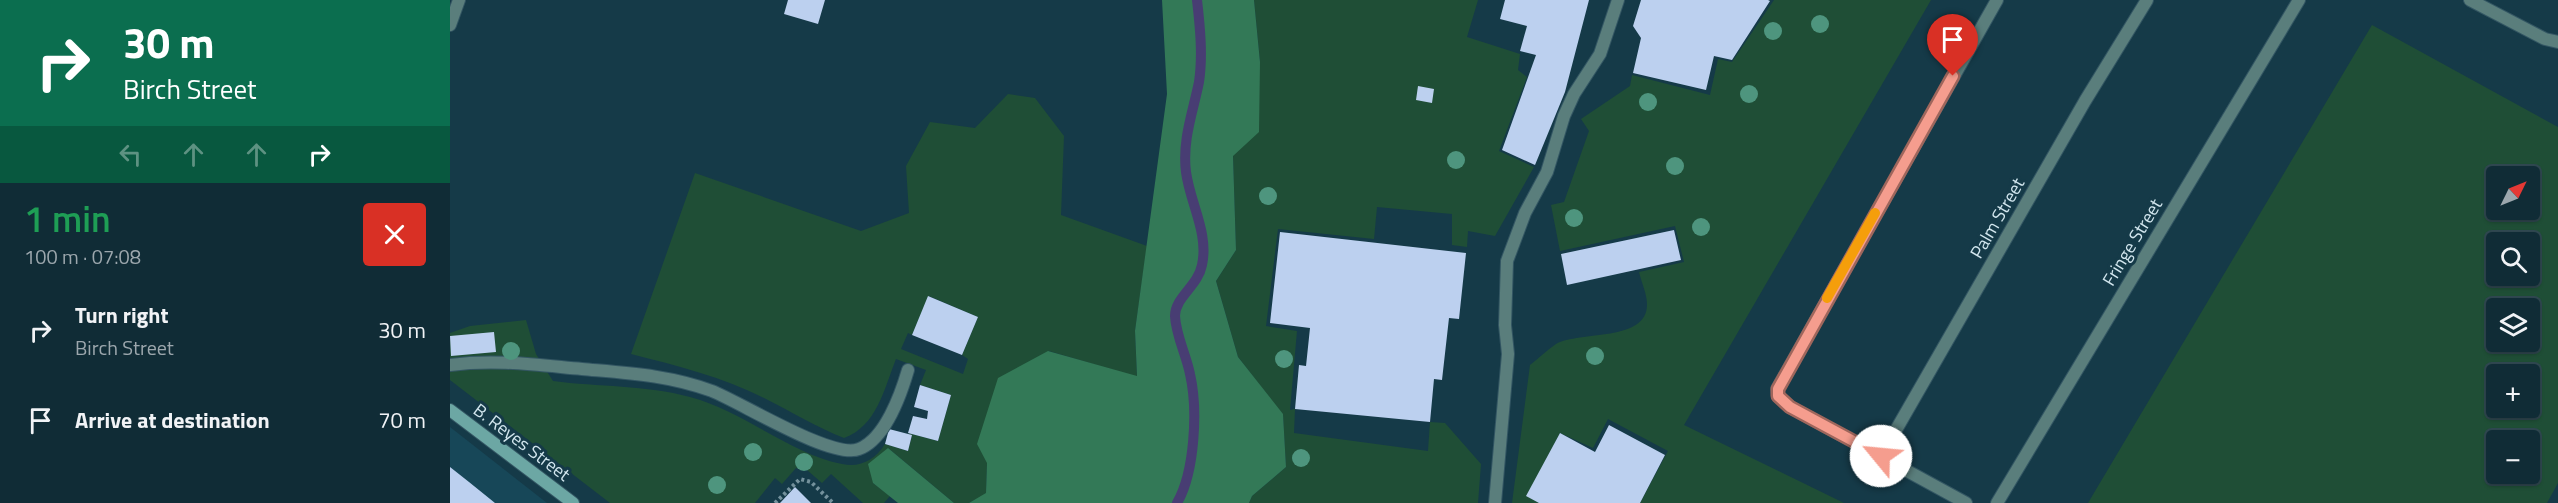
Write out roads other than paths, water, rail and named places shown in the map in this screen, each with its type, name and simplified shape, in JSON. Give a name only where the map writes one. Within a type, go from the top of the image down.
[{"type":"street","points":[[450,25],[459,0]]},
{"type":"street","points":[[1495,503],[1508,354],[1504,314],[1507,261],[1525,213],[1547,172],[1564,116],[1574,94],[1600,54],[1618,0]]},
{"type":"street","points":[[1966,503],[1790,407],[1778,396],[1780,382],[1997,0]]},
{"type":"street","name":"Palm Street","points":[[1881,456],[2073,122],[2147,0]]},
{"type":"street","name":"Fringe Street","points":[[1997,503],[2299,0]]},
{"type":"street","points":[[2470,0],[2545,39],[2558,42]]},
{"type":"street","points":[[450,365],[503,361],[617,370],[678,381],[712,392],[813,440],[847,452],[860,449],[877,434],[901,394],[908,370]]},
{"type":"street","name":"B. Reyes Street","points":[[450,410],[573,503]]},
{"type":"waterway","points":[[1177,503],[1188,475],[1191,458],[1194,405],[1190,374],[1177,331],[1175,316],[1179,303],[1200,272],[1203,253],[1201,230],[1188,184],[1185,160],[1201,62],[1197,0]]}]
